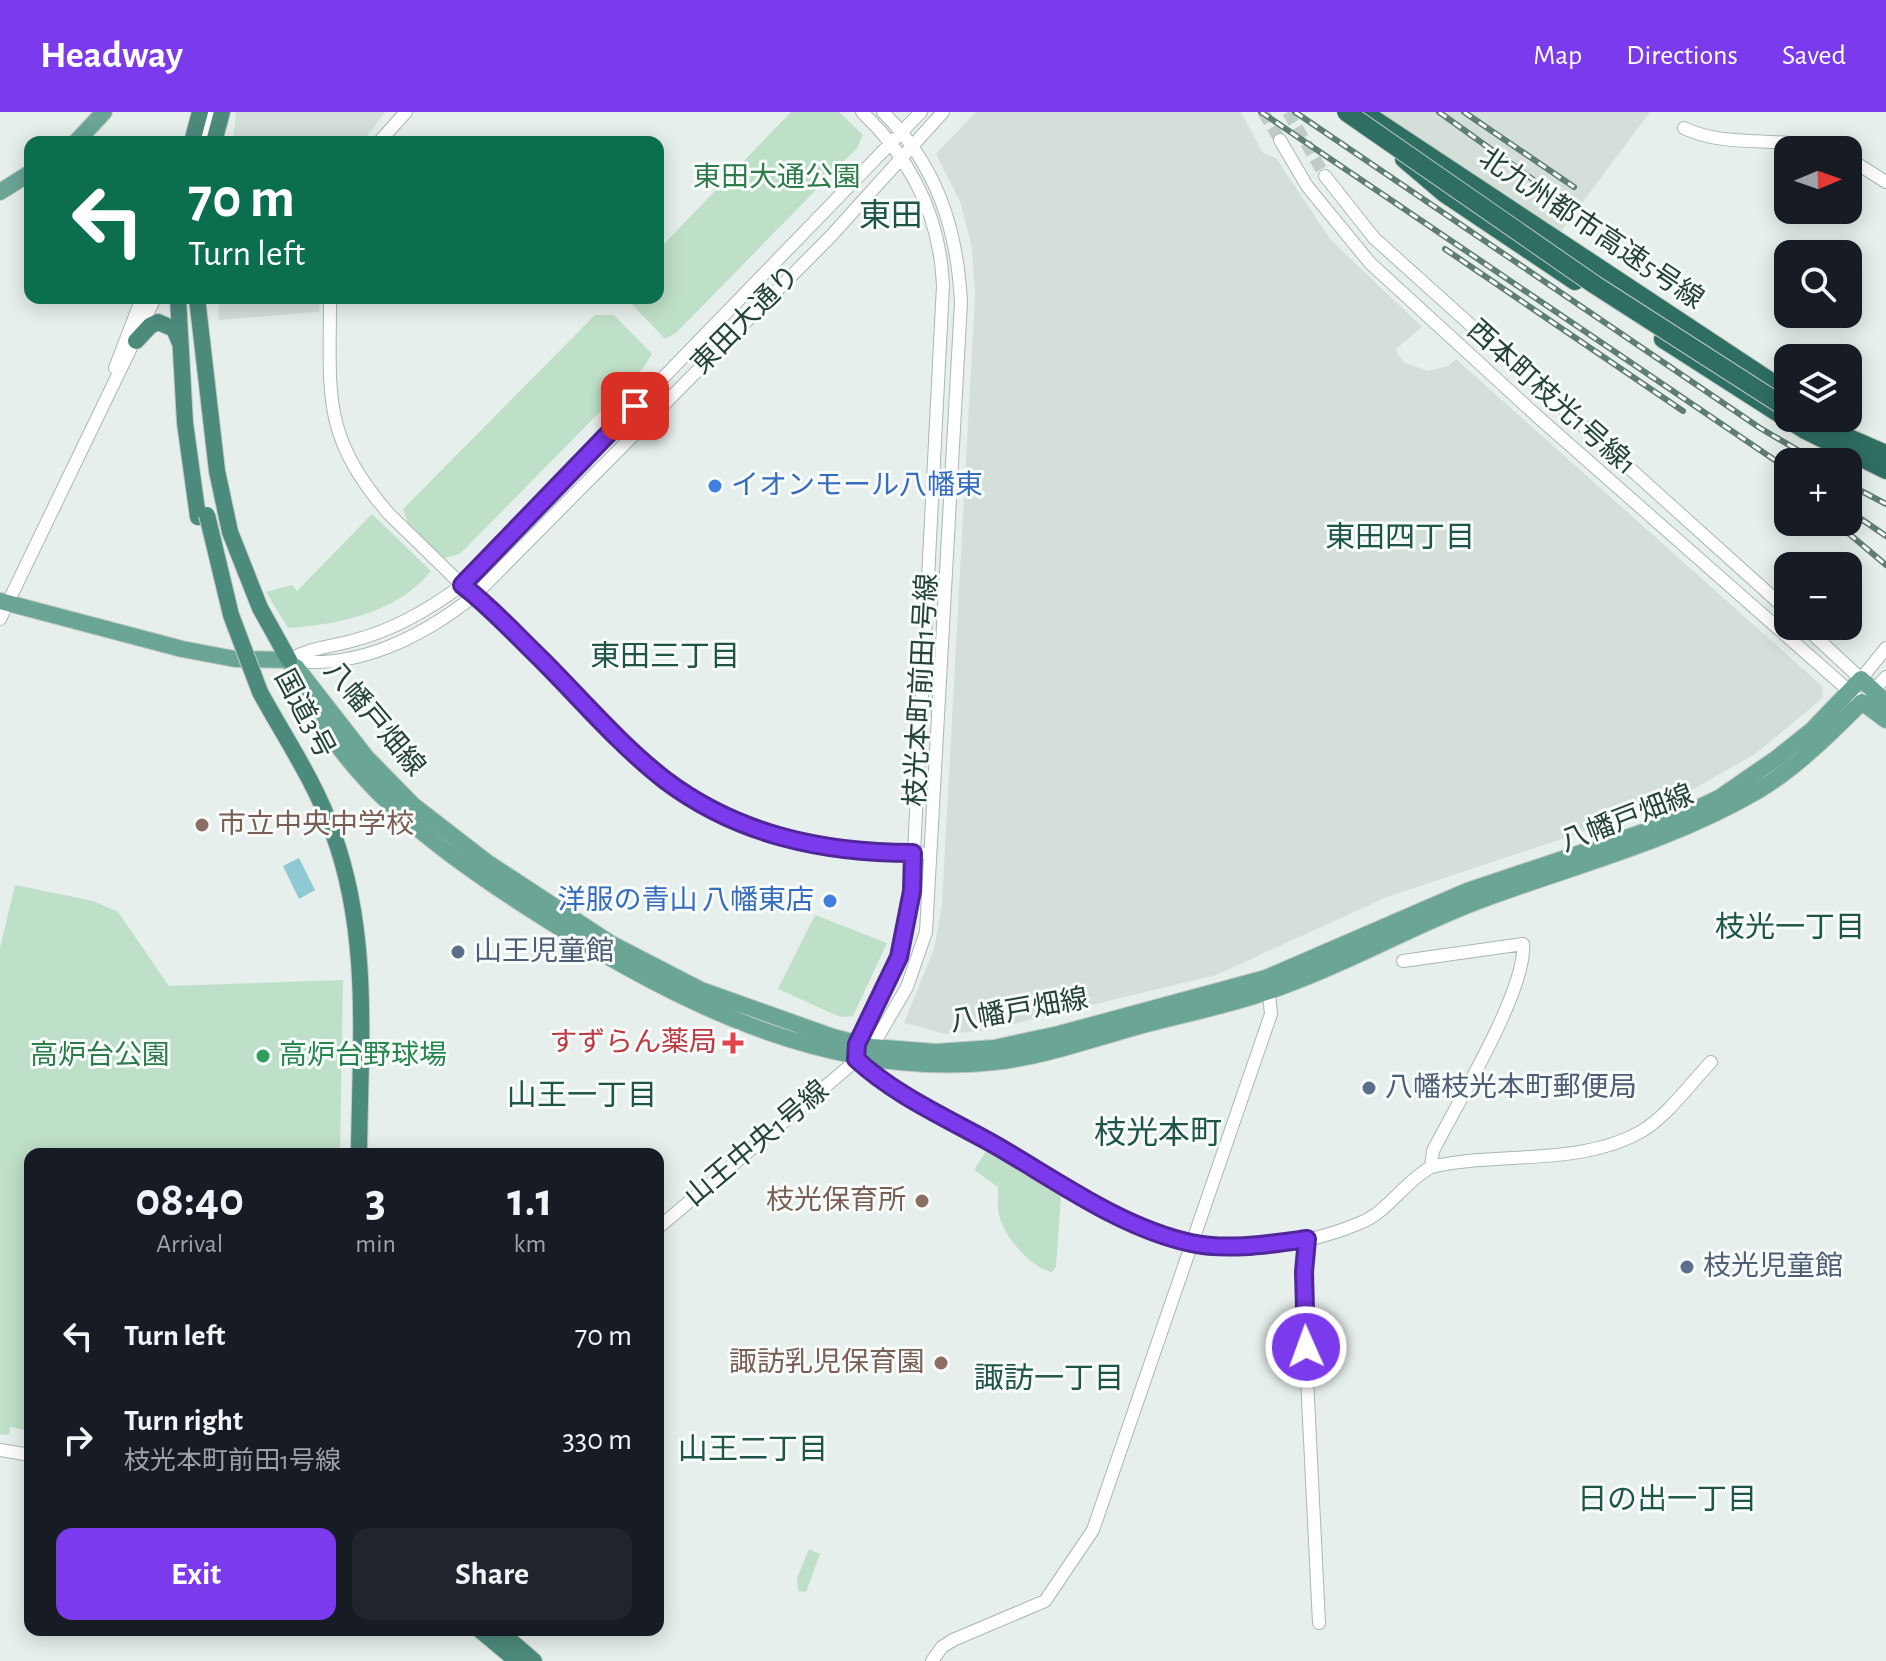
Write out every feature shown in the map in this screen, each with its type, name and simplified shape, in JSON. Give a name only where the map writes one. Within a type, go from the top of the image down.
[{"type":"highway","points":[[194,136],[200,112]]},
{"type":"highway","points":[[216,136],[222,112]]},
{"type":"highway","points":[[1346,112],[1364,119],[1444,193],[1774,399]]},
{"type":"highway","name":"北九州都市高速5号線","points":[[1364,119],[1774,384]]},
{"type":"highway","points":[[1387,142],[1608,294],[1774,400]]},
{"type":"highway","name":"国道3号","points":[[178,304],[185,423],[221,617],[323,835],[345,916],[351,1002],[348,1148]]},
{"type":"highway","name":"国道3号","points":[[190,304],[202,516]]},
{"type":"highway","points":[[198,304],[216,460],[230,532],[260,608],[289,660]]},
{"type":"highway","points":[[136,341],[153,323],[163,322],[174,329],[182,348]]},
{"type":"highway","points":[[1827,432],[1886,470]]},
{"type":"highway","points":[[1835,432],[1886,453]]},
{"type":"highway","name":"国道3号","points":[[255,692],[315,790],[333,831],[356,915],[361,1002],[359,1148]]},
{"type":"highway","points":[[487,1636],[517,1661]]},
{"type":"highway","points":[[505,1636],[534,1661]]},
{"type":"main road","points":[[82,136],[104,112]]},
{"type":"main road","points":[[0,192],[24,177]]},
{"type":"main road","points":[[4,602],[221,657],[289,660]]},
{"type":"main road","name":"八幡戸畑線","points":[[289,660],[314,686],[366,757],[413,805],[488,863],[610,943],[684,982],[862,1050],[936,1052],[994,1048],[1268,984],[1453,911],[1653,842],[1698,822],[1779,776],[1866,693]]},
{"type":"main road","points":[[1866,693],[1886,720]]},
{"type":"street","points":[[208,136],[214,112]]},
{"type":"street","points":[[384,136],[406,112]]},
{"type":"street","name":"枝光本町前田1号線","points":[[862,112],[900,157],[929,209],[942,256],[943,285],[912,891],[899,957],[862,1050]]},
{"type":"street","name":"枝光本町前田1号線","points":[[862,1050],[907,987],[926,932],[961,302],[959,269],[945,206],[913,144],[883,112]]},
{"type":"street","name":"東田大通り","points":[[289,660],[308,649],[355,640],[411,617],[462,585],[921,112]]},
{"type":"street","name":"東田大通り","points":[[289,660],[318,665],[394,644],[450,614],[475,595],[831,236],[943,112]]},
{"type":"street","points":[[1684,128],[1708,136],[1774,140]]},
{"type":"street","name":"西本町枝光1号線1","points":[[1280,140],[1307,186],[1350,240],[1427,315],[1866,693]]},
{"type":"street","points":[[1862,167],[1886,182]]},
{"type":"street","name":"西本町枝光1号線1","points":[[1325,176],[1374,238],[1774,598]]},
{"type":"street","points":[[100,408],[140,304]]},
{"type":"street","points":[[0,619],[4,602],[152,304]]},
{"type":"street","points":[[330,304],[330,390],[334,424],[345,454],[362,483],[389,514],[623,742],[690,797],[722,815],[778,838],[840,850],[932,853]]},
{"type":"street","points":[[1817,640],[1866,693]]},
{"type":"street","name":"八幡戸畑線","points":[[1866,693],[1886,648]]},
{"type":"street","name":"八幡戸畑線","points":[[1866,693],[1886,677]]},
{"type":"street","points":[[1403,961],[1523,944],[1525,960],[1515,991],[1433,1151],[1431,1167]]},
{"type":"street","points":[[932,1661],[942,1647],[953,1640],[1045,1601],[1100,1514],[1271,1014],[1268,984]]},
{"type":"street","points":[[862,1050],[883,1084],[1070,1189],[1136,1223],[1193,1243],[1229,1246],[1307,1239],[1372,1217],[1431,1167],[1589,1149],[1617,1142],[1643,1130],[1658,1118],[1711,1062]]},
{"type":"street","name":"山王中央1号線","points":[[664,1223],[779,1129],[862,1050]]},
{"type":"street","points":[[1307,1239],[1305,1337],[1319,1623]]},
{"type":"street","points":[[0,1450],[24,1454]]},
{"type":"shaded area","points":[[236,112],[385,112],[367,136],[234,136]]},
{"type":"shaded area","points":[[976,112],[1241,112],[1263,153],[1276,158],[1330,239],[1422,327],[1395,350],[1405,363],[1428,371],[1448,366],[1456,359],[1822,686],[1823,698],[1755,754],[1667,804],[1387,897],[1216,975],[988,1030],[946,1034],[904,1023],[934,949],[942,904],[975,295],[972,248],[960,201],[936,154]]},
{"type":"shaded area","points":[[1361,112],[1650,112],[1544,254]]},
{"type":"shaded area","points":[[219,304],[320,304],[319,312],[218,320]]},
{"type":"green space","name":"東田大通公園","points":[[791,112],[839,112],[863,135],[857,148],[677,332],[665,339],[632,304],[664,304],[664,244]]},
{"type":"green space","points":[[595,315],[614,315],[652,354],[644,367],[460,554],[444,558],[408,524],[403,509]]},
{"type":"green space","points":[[372,514],[431,571],[402,597],[366,614],[327,624],[288,628],[266,592],[292,585],[297,591]]},
{"type":"green space","name":"高炉台公園","points":[[15,885],[93,901],[118,912],[169,986],[343,980],[340,1148],[24,1148],[24,1430],[10,1427],[9,1435],[0,1434],[0,948]]},
{"type":"green space","points":[[815,915],[887,943],[853,1016],[840,1017],[778,989]]},
{"type":"green space","points":[[986,1151],[1061,1196],[1056,1267],[1052,1272],[1028,1259],[1003,1227],[998,1211],[998,1187],[974,1170]]},
{"type":"green space","points":[[809,1549],[820,1554],[806,1592],[798,1591],[797,1578]]},
{"type":"water","points":[[299,858],[315,890],[299,899],[283,866]]},
{"type":"tunnel","points":[[1263,112],[1280,140]]},
{"type":"tunnel","points":[[1288,112],[1325,176]]},
{"type":"railway","points":[[1261,112],[1774,460]]},
{"type":"railway","points":[[1295,112],[1760,428],[1794,448]]},
{"type":"railway","points":[[1439,112],[1560,199]]},
{"type":"railway","points":[[1464,112],[1574,187]]},
{"type":"railway","points":[[1445,249],[1683,411]]},
{"type":"railway","points":[[1862,491],[1886,504]]},
{"type":"railway","points":[[1862,520],[1886,536]]},
{"type":"railway","points":[[1852,536],[1886,565]]},
{"type":"place","name":"イオンモール八幡東","points":[[715,486]]},
{"type":"place","name":"市立中央中学校","points":[[202,825]]},
{"type":"place","name":"洋服の青山 八幡東店","points":[[830,901]]},
{"type":"place","name":"山王児童館","points":[[458,952]]},
{"type":"place","name":"すずらん薬局","points":[[733,1043]]},
{"type":"place","name":"高炉台野球場","points":[[263,1056]]},
{"type":"place","name":"八幡枝光本町郵便局","points":[[1369,1088]]},
{"type":"place","name":"枝光保育所","points":[[922,1201]]},
{"type":"place","name":"枝光児童館","points":[[1687,1267]]},
{"type":"place","name":"諏訪乳児保育園","points":[[941,1363]]},
{"type":"district","name":"東田","points":[[891,216]]},
{"type":"district","name":"東田四丁目","points":[[1400,538]]},
{"type":"district","name":"東田三丁目","points":[[665,657]]},
{"type":"district","name":"枝光一丁目","points":[[1790,928]]},
{"type":"district","name":"山王一丁目","points":[[582,1096]]},
{"type":"district","name":"枝光本町","points":[[1158,1133]]},
{"type":"district","name":"諏訪一丁目","points":[[1049,1379]]},
{"type":"district","name":"山王二丁目","points":[[753,1450]]},
{"type":"district","name":"日の出一丁目","points":[[1667,1500]]},
{"type":"route","points":[[635,406],[462,585],[486,605],[623,742],[664,779],[690,797],[722,815],[778,838],[840,850],[913,853],[912,891],[899,957],[877,1009],[857,1044],[856,1059],[883,1084],[1070,1189],[1160,1233],[1193,1243],[1229,1246],[1307,1239],[1304,1272],[1306,1347]]}]
